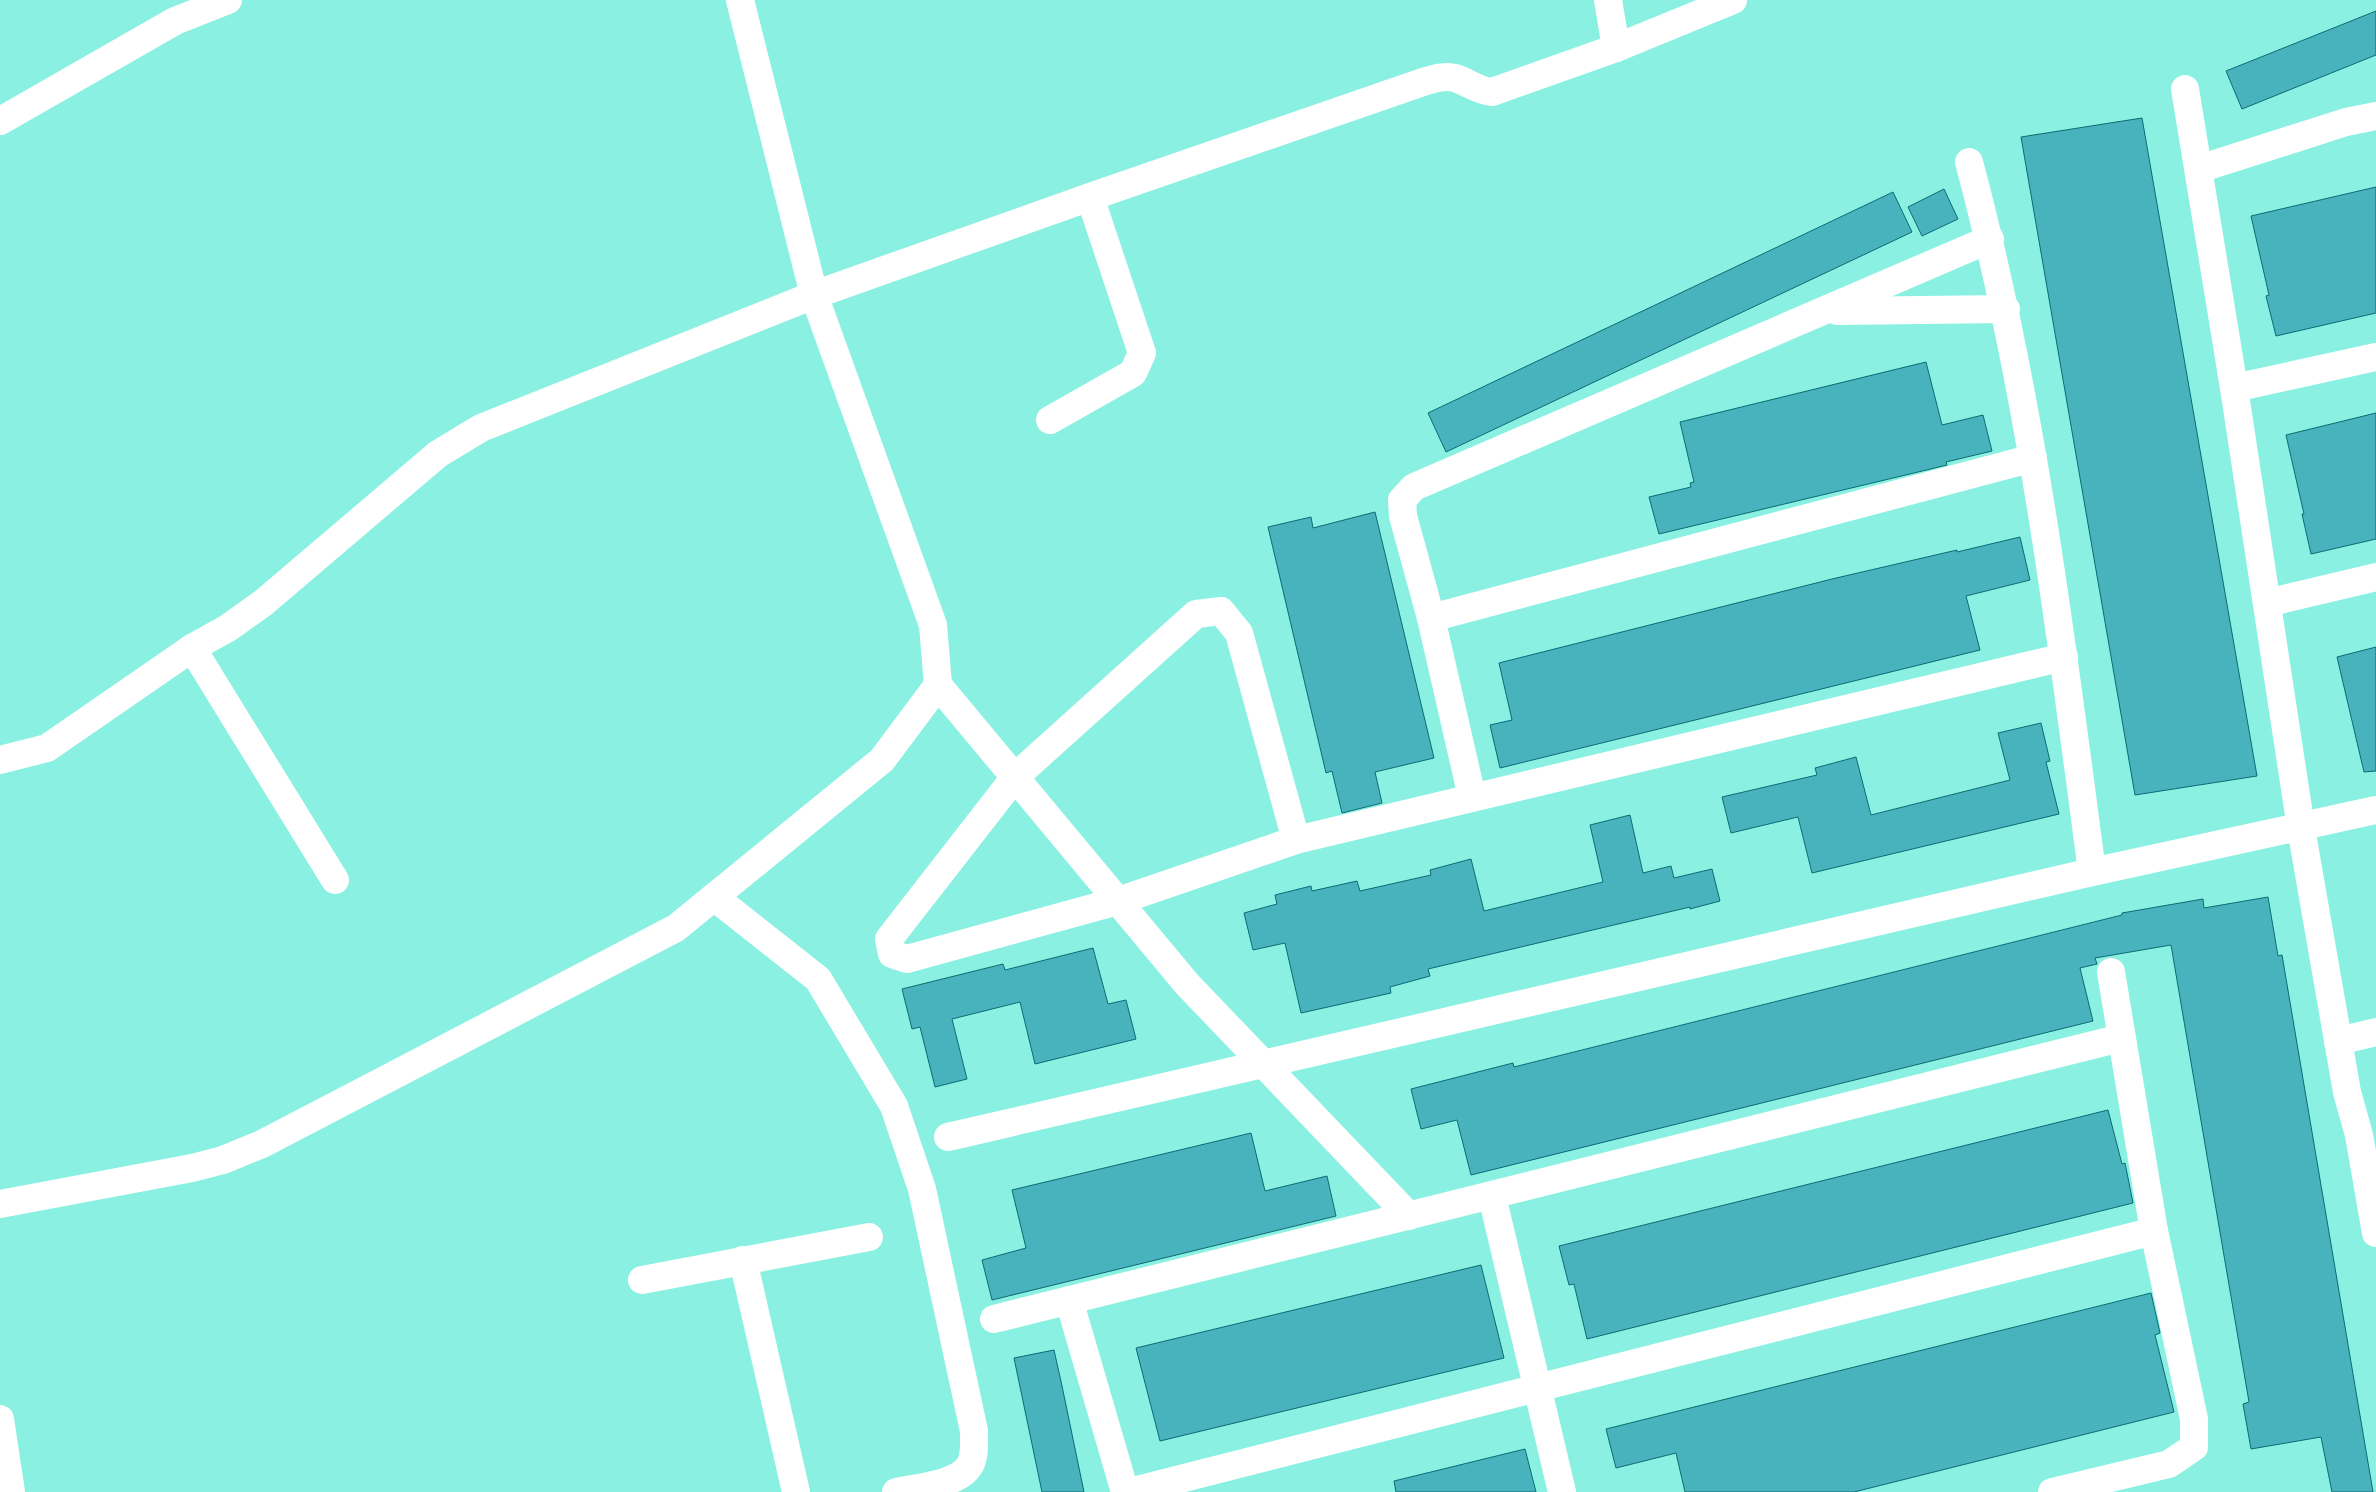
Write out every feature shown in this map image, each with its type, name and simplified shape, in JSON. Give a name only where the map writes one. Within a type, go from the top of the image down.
[{"type":"street","points":[[0,121],[175,21],[228,0]]},
{"type":"street","points":[[740,0],[814,295],[933,625],[938,684],[1187,984],[1409,1216]]},
{"type":"street","points":[[1608,0],[1616,48]]},
{"type":"street","points":[[0,760],[47,748],[192,648],[228,628],[263,603],[438,454],[481,428],[814,295],[1423,82],[1440,77],[1455,78],[1482,91],[1492,92],[1616,48],[1733,0]]},
{"type":"street","points":[[2185,89],[2234,388],[2301,828],[2347,1092],[2359,1135],[2376,1233]]},
{"type":"street","points":[[2199,169],[2346,122],[2376,109]]},
{"type":"street","points":[[2346,122],[2376,116]]},
{"type":"street","points":[[1969,162],[1990,239],[2006,309],[2033,458],[2064,658],[2092,872]]},
{"type":"street","points":[[1050,420],[1133,373],[1142,353],[1090,197]]},
{"type":"street","points":[[1472,797],[1431,618],[1403,516],[1402,500],[1414,486],[1990,239]]},
{"type":"street","points":[[1825,311],[2006,309]]},
{"type":"street","points":[[2234,388],[2376,357]]},
{"type":"street","points":[[1431,618],[2033,458]]},
{"type":"street","points":[[2267,603],[2376,577]]},
{"type":"street","points":[[1296,840],[1239,633],[1221,611],[1196,614],[1015,777],[889,939],[892,954],[907,959],[1118,901],[1296,840],[2064,658]]},
{"type":"street","points":[[192,648],[335,880]]},
{"type":"street","points":[[0,1204],[192,1168],[223,1160],[262,1144],[676,928],[882,760],[938,684]]},
{"type":"street","points":[[948,1137],[2092,872],[2301,828],[2376,810]]},
{"type":"street","points":[[708,902],[818,979],[894,1106],[922,1189],[974,1431],[972,1462],[964,1474],[938,1484],[896,1492]]},
{"type":"street","points":[[2052,1492],[2169,1464],[2194,1447],[2194,1418],[2154,1231],[2111,972]]},
{"type":"street","points":[[2338,1041],[2376,1032]]},
{"type":"street","points":[[994,1319],[2121,1038]]},
{"type":"street","points":[[1492,1196],[1562,1492]]},
{"type":"street","points":[[1129,1492],[2154,1231]]},
{"type":"street","points":[[642,1280],[869,1237]]},
{"type":"street","points":[[743,1260],[796,1492]]},
{"type":"street","points":[[1069,1300],[1125,1492]]},
{"type":"street","points":[[0,1420],[11,1492]]},
{"type":"building","points":[[2376,11],[2376,55],[2242,109],[2226,71]]},
{"type":"building","points":[[2142,118],[2257,776],[2135,795],[2021,137]]},
{"type":"building","points":[[2376,187],[2376,313],[2276,336],[2266,296],[2269,295],[2251,216]]},
{"type":"building","points":[[1944,189],[1958,219],[1922,236],[1908,207]]},
{"type":"building","points":[[1893,192],[1912,232],[1446,452],[1428,413]]},
{"type":"building","points":[[1926,362],[1942,425],[1983,415],[1992,451],[1946,462],[1947,465],[1659,534],[1649,497],[1691,487],[1690,483],[1694,482],[1680,422]]},
{"type":"building","points":[[2376,413],[2376,539],[2311,554],[2286,435]]},
{"type":"building","points":[[1375,512],[1434,758],[1375,772],[1382,803],[1342,813],[1332,771],[1326,773],[1268,527],[1311,517],[1313,528]]},
{"type":"building","points":[[2020,537],[2030,580],[1966,596],[1980,650],[1500,768],[1490,725],[1512,720],[1499,663],[1832,579]]},
{"type":"building","points":[[2376,647],[2376,771],[2364,772],[2337,657]]},
{"type":"building","points":[[2041,723],[2050,761],[2046,762],[2059,814],[1812,873],[1798,817],[1731,833],[1722,797],[1817,775],[1815,768],[1856,757],[1871,815],[2010,780],[1998,733]]},
{"type":"building","points":[[1630,815],[1643,873],[1671,866],[1674,878],[1712,869],[1720,901],[1428,969],[1430,976],[1390,987],[1391,993],[1301,1013],[1285,943],[1253,950],[1244,913],[1277,904],[1275,895],[1311,886],[1312,891],[1357,881],[1360,891],[1431,875],[1430,870],[1471,859],[1484,911],[1603,882],[1590,825]]},
{"type":"building","points":[[2268,897],[2278,956],[2282,955],[2373,1492],[2332,1492],[2321,1437],[2251,1449],[2243,1404],[2249,1402],[2171,945],[2095,958],[2097,964],[2080,968],[2093,1021],[1471,1175],[1457,1120],[1421,1129],[1411,1089],[1513,1063],[1514,1067],[2122,915],[2122,913],[2203,899],[2204,908]]},
{"type":"building","points":[[1093,948],[1108,1004],[1126,1000],[1136,1039],[1035,1064],[1020,1002],[952,1019],[967,1079],[935,1087],[920,1027],[912,1029],[902,989],[1003,964],[1005,970]]},
{"type":"building","points":[[2108,1110],[2122,1164],[2125,1163],[2133,1203],[1587,1339],[1574,1284],[1569,1285],[1559,1246]]},
{"type":"building","points":[[1251,1133],[1265,1191],[1327,1176],[1336,1216],[992,1300],[982,1260],[1026,1248],[1012,1190]]},
{"type":"building","points":[[1481,1265],[1504,1358],[1160,1441],[1136,1348]]},
{"type":"building","points":[[2151,1293],[2160,1333],[2155,1335],[2174,1412],[1854,1492],[1685,1492],[1676,1453],[1616,1468],[1606,1429]]},
{"type":"building","points":[[1054,1350],[1084,1492],[1042,1492],[1014,1358]]},
{"type":"building","points":[[1525,1449],[1536,1492],[1396,1492],[1394,1481]]}]
